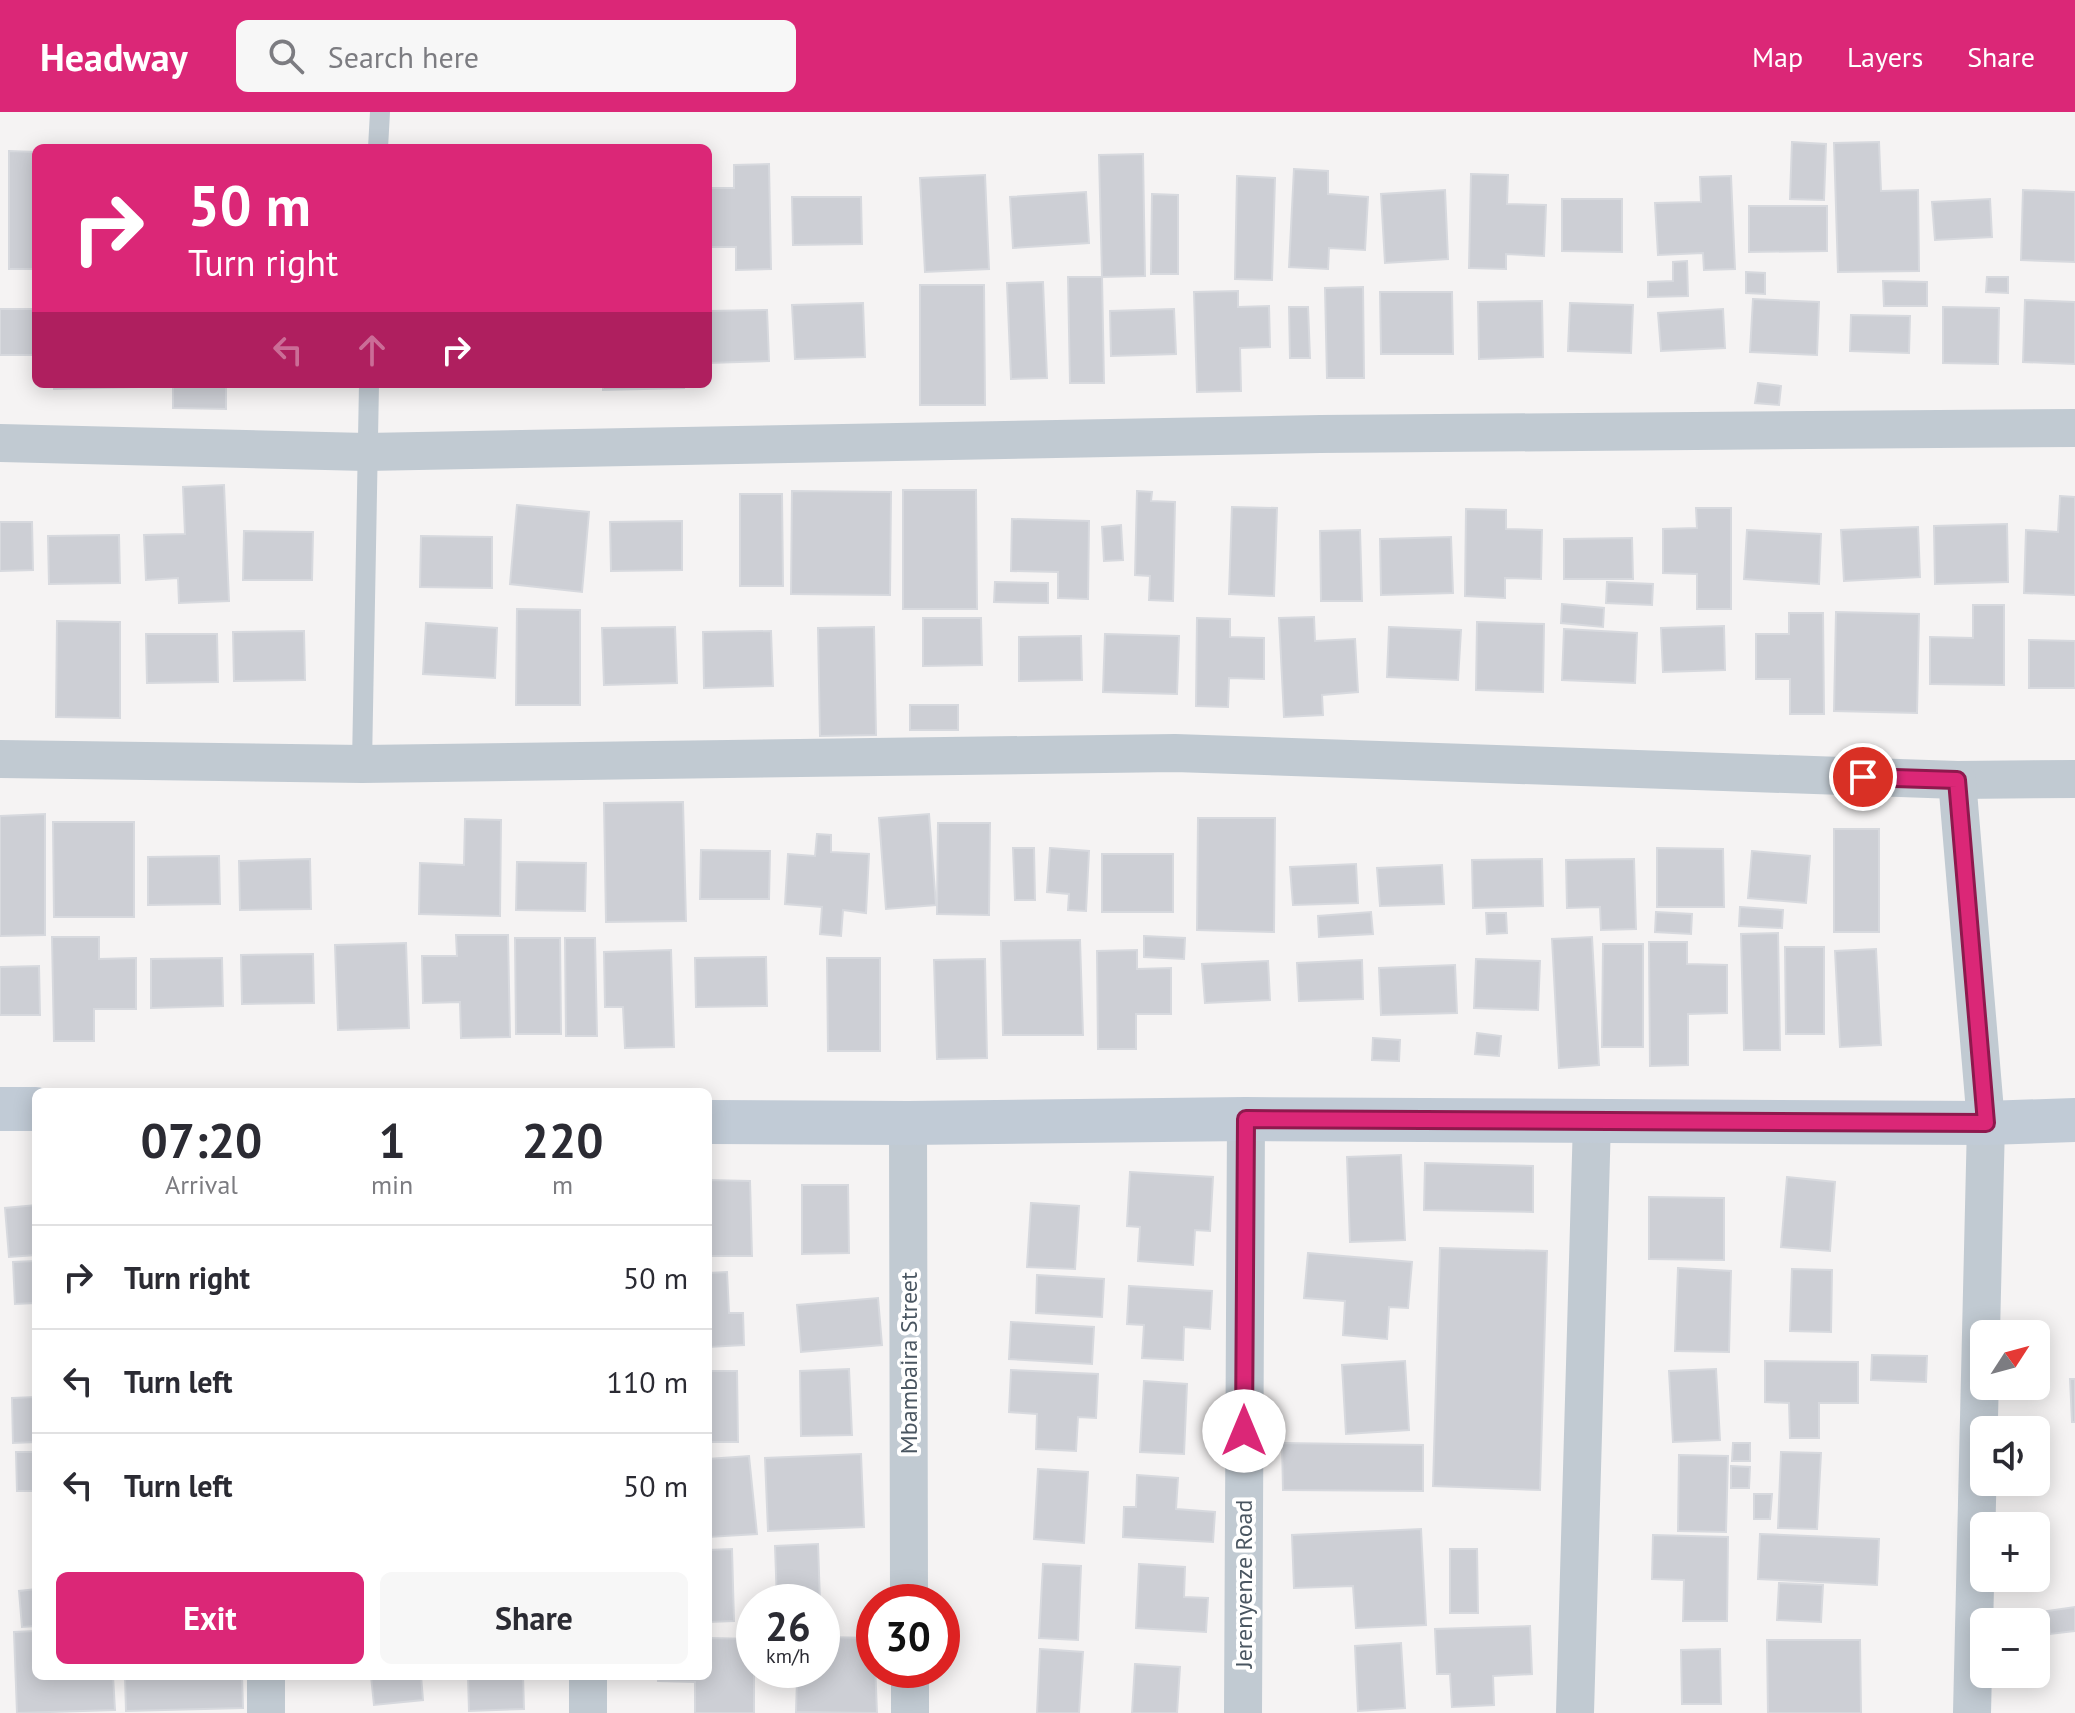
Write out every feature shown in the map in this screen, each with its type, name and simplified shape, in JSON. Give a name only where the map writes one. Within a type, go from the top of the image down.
[{"type":"street","points":[[0,443],[366,452],[1304,434],[2075,428]]},
{"type":"street","points":[[0,759],[362,764],[1175,753],[1957,780],[2075,779]]},
{"type":"street","points":[[1957,780],[1986,1123],[1972,1713]]},
{"type":"street","points":[[0,1109],[32,1109]]},
{"type":"street","points":[[712,1122],[1246,1119],[1986,1123],[2075,1120]]},
{"type":"street","name":"Jerenyenze Road","points":[[1243,1713],[1246,1119]]},
{"type":"street","points":[[1575,1713],[1592,1121]]},
{"type":"street","name":"Mbambaira Street","points":[[908,1123],[909,1584]]},
{"type":"street","points":[[266,1680],[266,1713]]},
{"type":"street","points":[[588,1680],[588,1713]]},
{"type":"street","points":[[910,1688],[910,1713]]},
{"type":"lane","points":[[378,144],[380,112]]},
{"type":"lane","points":[[362,764],[369,388]]},
{"type":"building","points":[[1792,142],[1826,144],[1824,200],[1790,199]]},
{"type":"building","points":[[1879,142],[1881,191],[1918,190],[1919,271],[1838,272],[1834,143]]},
{"type":"building","points":[[9,151],[32,152],[32,269],[9,269]]},
{"type":"building","points":[[1143,154],[1145,276],[1102,277],[1099,155]]},
{"type":"building","points":[[769,164],[771,269],[736,270],[736,247],[712,247],[712,188],[734,188],[734,165]]},
{"type":"building","points":[[1294,169],[1328,171],[1328,194],[1368,197],[1365,250],[1329,248],[1328,269],[1289,267]]},
{"type":"building","points":[[1471,174],[1508,175],[1507,204],[1546,205],[1544,256],[1506,254],[1506,269],[1469,268]]},
{"type":"building","points":[[985,175],[989,269],[925,272],[920,178]]},
{"type":"building","points":[[1237,176],[1275,178],[1272,280],[1235,279]]},
{"type":"building","points":[[1731,176],[1735,269],[1704,270],[1703,253],[1658,255],[1655,203],[1701,202],[1700,177]]},
{"type":"building","points":[[1445,190],[1448,259],[1385,263],[1381,194]]},
{"type":"building","points":[[2023,190],[2075,192],[2075,262],[2021,260]]},
{"type":"building","points":[[1086,192],[1089,243],[1013,248],[1010,197]]},
{"type":"building","points":[[1152,194],[1178,195],[1178,274],[1151,274]]},
{"type":"building","points":[[792,197],[861,197],[862,244],[793,245]]},
{"type":"building","points":[[1562,199],[1622,199],[1622,252],[1562,251]]},
{"type":"building","points":[[1990,199],[1992,237],[1935,240],[1932,202]]},
{"type":"building","points":[[1749,206],[1827,206],[1827,251],[1749,252]]},
{"type":"building","points":[[1687,261],[1688,296],[1648,297],[1648,282],[1673,281],[1673,262]]},
{"type":"building","points":[[1746,272],[1765,273],[1765,294],[1746,293]]},
{"type":"building","points":[[1068,277],[1102,277],[1104,383],[1070,383]]},
{"type":"building","points":[[1987,277],[2008,277],[2008,293],[1986,292]]},
{"type":"building","points":[[1883,281],[1927,282],[1927,306],[1884,306]]},
{"type":"building","points":[[1043,282],[1047,378],[1011,379],[1007,283]]},
{"type":"building","points":[[920,285],[984,285],[985,405],[920,405]]},
{"type":"building","points":[[1363,287],[1364,378],[1327,378],[1325,288]]},
{"type":"building","points":[[1238,291],[1238,307],[1269,306],[1270,347],[1240,348],[1241,391],[1197,392],[1194,292]]},
{"type":"building","points":[[1380,292],[1452,292],[1453,354],[1381,354]]},
{"type":"building","points":[[1753,299],[1819,302],[1817,355],[1750,352]]},
{"type":"building","points":[[2025,300],[2075,302],[2075,364],[2023,362]]},
{"type":"building","points":[[1542,301],[1543,357],[1479,359],[1478,302]]},
{"type":"building","points":[[863,303],[865,357],[795,359],[792,305]]},
{"type":"building","points":[[1570,303],[1633,305],[1631,353],[1568,351]]},
{"type":"building","points":[[1289,307],[1308,307],[1310,358],[1290,358]]},
{"type":"building","points":[[1943,307],[1999,308],[1998,364],[1943,363]]},
{"type":"building","points":[[0,309],[32,309],[32,355],[0,355]]},
{"type":"building","points":[[1174,309],[1176,354],[1111,356],[1110,311]]},
{"type":"building","points":[[1723,309],[1725,348],[1661,351],[1658,313]]},
{"type":"building","points":[[767,310],[769,361],[712,363],[712,311]]},
{"type":"building","points":[[1851,315],[1910,316],[1909,353],[1850,351]]},
{"type":"building","points":[[1758,383],[1781,386],[1779,405],[1755,403]]},
{"type":"building","points":[[173,388],[226,388],[226,409],[173,408]]},
{"type":"building","points":[[603,388],[684,388],[603,390]]},
{"type":"building","points":[[224,485],[229,601],[179,603],[178,578],[146,580],[144,535],[185,534],[183,487]]},
{"type":"building","points":[[903,490],[976,490],[977,609],[903,609]]},
{"type":"building","points":[[792,491],[891,492],[890,595],[791,594]]},
{"type":"building","points":[[1137,491],[1152,492],[1151,501],[1175,502],[1173,601],[1149,600],[1150,576],[1135,575]]},
{"type":"building","points":[[740,494],[782,494],[783,586],[740,586]]},
{"type":"building","points":[[2060,496],[2075,497],[2075,595],[2024,593],[2026,530],[2058,532]]},
{"type":"building","points":[[517,505],[589,512],[582,592],[510,584]]},
{"type":"building","points":[[1232,507],[1277,508],[1274,596],[1229,594]]},
{"type":"building","points":[[1696,508],[1731,508],[1731,609],[1697,609],[1697,574],[1663,573],[1663,529],[1697,528]]},
{"type":"building","points":[[1466,509],[1506,510],[1506,529],[1542,530],[1541,579],[1505,578],[1505,598],[1465,596]]},
{"type":"building","points":[[1012,519],[1089,521],[1088,599],[1058,598],[1058,572],[1011,571]]},
{"type":"building","points":[[682,521],[682,570],[611,571],[610,522]]},
{"type":"building","points":[[0,522],[32,522],[33,570],[0,571]]},
{"type":"building","points":[[2007,524],[2008,582],[1935,584],[1934,526]]},
{"type":"building","points":[[1121,525],[1123,560],[1104,561],[1102,527]]},
{"type":"building","points":[[1918,527],[1920,577],[1844,581],[1841,530]]},
{"type":"building","points":[[1360,530],[1362,601],[1321,601],[1320,531]]},
{"type":"building","points":[[1747,530],[1821,534],[1819,584],[1744,579]]},
{"type":"building","points":[[244,531],[313,532],[312,580],[243,580]]},
{"type":"building","points":[[119,535],[120,583],[49,584],[48,536]]},
{"type":"building","points":[[421,536],[492,537],[492,588],[420,587]]},
{"type":"building","points":[[1451,537],[1453,593],[1381,595],[1380,539]]},
{"type":"building","points":[[1632,538],[1633,579],[1564,579],[1564,539]]},
{"type":"building","points":[[995,582],[1048,583],[1048,603],[994,602]]},
{"type":"building","points":[[1607,582],[1653,584],[1652,605],[1606,603]]},
{"type":"building","points":[[1562,604],[1604,608],[1603,627],[1561,623]]},
{"type":"building","points":[[1973,605],[2004,605],[2004,685],[1930,684],[1930,637],[1973,638]]},
{"type":"building","points":[[517,609],[580,610],[580,705],[516,705]]},
{"type":"building","points":[[1836,612],[1919,614],[1917,713],[1834,711]]},
{"type":"building","points":[[1789,613],[1823,613],[1824,714],[1790,714],[1790,679],[1756,679],[1756,634],[1789,634]]},
{"type":"building","points":[[1314,617],[1315,641],[1355,639],[1358,692],[1322,695],[1323,715],[1284,717],[1279,618]]},
{"type":"building","points":[[923,618],[981,618],[982,665],[923,666]]},
{"type":"building","points":[[1197,618],[1230,619],[1230,637],[1264,638],[1264,679],[1229,678],[1228,707],[1196,706]]},
{"type":"building","points":[[57,621],[120,622],[120,718],[56,717]]},
{"type":"building","points":[[1477,622],[1544,624],[1543,692],[1476,690]]},
{"type":"building","points":[[426,623],[497,628],[495,678],[423,674]]},
{"type":"building","points":[[1724,626],[1725,670],[1663,672],[1661,628]]},
{"type":"building","points":[[675,627],[677,683],[604,685],[602,628]]},
{"type":"building","points":[[874,627],[876,735],[820,736],[818,628]]},
{"type":"building","points":[[1389,627],[1461,630],[1458,680],[1387,677]]},
{"type":"building","points":[[1564,629],[1637,633],[1635,683],[1562,680]]},
{"type":"building","points":[[304,631],[305,680],[234,681],[233,632]]},
{"type":"building","points":[[771,631],[773,686],[704,688],[703,632]]},
{"type":"building","points":[[146,634],[217,634],[218,682],[147,683]]},
{"type":"building","points":[[1105,634],[1179,636],[1177,694],[1103,692]]},
{"type":"building","points":[[1081,636],[1082,680],[1019,681],[1019,637]]},
{"type":"building","points":[[2029,640],[2075,641],[2075,688],[2029,688]]},
{"type":"building","points":[[910,705],[958,705],[958,730],[910,730]]},
{"type":"building","points":[[683,802],[686,921],[606,922],[604,803]]},
{"type":"building","points":[[45,814],[45,935],[0,936],[0,816]]},
{"type":"building","points":[[929,814],[936,905],[886,909],[879,818]]},
{"type":"building","points":[[1198,818],[1275,818],[1274,932],[1197,930]]},
{"type":"building","points":[[465,819],[501,820],[500,916],[419,914],[420,863],[464,865]]},
{"type":"building","points":[[53,822],[134,822],[134,917],[54,917]]},
{"type":"building","points":[[938,823],[990,823],[989,915],[937,914]]},
{"type":"building","points":[[1834,829],[1879,829],[1879,932],[1834,932]]},
{"type":"building","points":[[817,834],[831,835],[831,852],[869,854],[866,913],[843,910],[841,936],[820,934],[822,907],[785,904],[788,854],[815,856]]},
{"type":"building","points":[[1013,848],[1034,848],[1035,900],[1015,900]]},
{"type":"building","points":[[1050,848],[1089,851],[1086,911],[1068,910],[1069,894],[1047,892]]},
{"type":"building","points":[[1657,848],[1723,849],[1724,907],[1657,907]]},
{"type":"building","points":[[701,850],[770,851],[769,899],[700,899]]},
{"type":"building","points":[[1752,851],[1810,856],[1806,903],[1748,898]]},
{"type":"building","points":[[1102,854],[1173,854],[1173,912],[1102,912]]},
{"type":"building","points":[[219,856],[220,904],[148,905],[148,857]]},
{"type":"building","points":[[310,859],[311,909],[240,910],[239,861]]},
{"type":"building","points":[[1542,859],[1543,906],[1473,908],[1472,860]]},
{"type":"building","points":[[1634,859],[1636,929],[1601,930],[1600,907],[1567,908],[1566,860]]},
{"type":"building","points":[[517,862],[586,863],[585,911],[516,910]]},
{"type":"building","points":[[1356,864],[1358,903],[1293,905],[1290,867]]},
{"type":"building","points":[[1442,865],[1444,904],[1380,906],[1377,868]]},
{"type":"building","points":[[1740,907],[1783,910],[1782,928],[1739,926]]},
{"type":"building","points":[[1371,912],[1373,934],[1319,937],[1318,916]]},
{"type":"building","points":[[1656,912],[1692,914],[1691,934],[1655,932]]},
{"type":"building","points":[[1486,913],[1506,913],[1507,933],[1487,934]]},
{"type":"building","points":[[1778,933],[1780,1050],[1744,1050],[1741,934]]},
{"type":"building","points":[[456,935],[508,935],[510,1037],[461,1038],[460,1002],[423,1003],[422,956],[457,956]]},
{"type":"building","points":[[1144,936],[1185,938],[1184,959],[1144,957]]},
{"type":"building","points":[[52,937],[99,937],[99,959],[136,958],[136,1009],[94,1009],[94,1041],[54,1041]]},
{"type":"building","points":[[1592,937],[1599,1065],[1559,1068],[1552,939]]},
{"type":"building","points":[[515,938],[560,938],[561,1034],[516,1034]]},
{"type":"building","points":[[565,938],[595,938],[597,1036],[566,1036]]},
{"type":"building","points":[[1080,940],[1083,1035],[1003,1035],[1001,941]]},
{"type":"building","points":[[1649,942],[1687,942],[1687,964],[1727,965],[1727,1013],[1688,1014],[1688,1065],[1650,1066]]},
{"type":"building","points":[[406,943],[409,1028],[338,1030],[335,945]]},
{"type":"building","points":[[1603,944],[1643,944],[1643,1047],[1602,1047]]},
{"type":"building","points":[[1785,947],[1824,947],[1824,1034],[1786,1034]]},
{"type":"building","points":[[1876,949],[1881,1045],[1840,1047],[1835,951]]},
{"type":"building","points":[[671,950],[674,1047],[625,1048],[623,1007],[605,1007],[604,952]]},
{"type":"building","points":[[1137,950],[1137,969],[1171,968],[1171,1014],[1136,1014],[1136,1049],[1098,1049],[1097,951]]},
{"type":"building","points":[[313,954],[314,1003],[242,1004],[241,955]]},
{"type":"building","points":[[766,957],[767,1006],[696,1007],[695,958]]},
{"type":"building","points":[[222,958],[223,1006],[151,1008],[151,959]]},
{"type":"building","points":[[827,958],[880,958],[880,1051],[828,1051]]},
{"type":"building","points":[[985,959],[987,1058],[937,1059],[934,960]]},
{"type":"building","points":[[1476,959],[1540,961],[1538,1010],[1474,1008]]},
{"type":"building","points":[[1362,960],[1363,999],[1299,1001],[1297,963]]},
{"type":"building","points":[[1268,961],[1270,1000],[1205,1003],[1202,964]]},
{"type":"building","points":[[1455,965],[1457,1013],[1381,1015],[1379,968]]},
{"type":"building","points":[[39,966],[40,1015],[0,1015],[0,967]]},
{"type":"building","points":[[1477,1033],[1501,1036],[1499,1056],[1475,1054]]},
{"type":"building","points":[[1373,1038],[1400,1040],[1399,1061],[1372,1060]]},
{"type":"building","points":[[1401,1155],[1405,1240],[1350,1242],[1347,1157]]},
{"type":"building","points":[[1425,1163],[1533,1166],[1533,1212],[1424,1210]]},
{"type":"building","points":[[1130,1172],[1213,1177],[1210,1231],[1195,1230],[1193,1265],[1138,1261],[1140,1227],[1127,1226]]},
{"type":"building","points":[[1787,1177],[1835,1182],[1830,1251],[1781,1247]]},
{"type":"building","points":[[712,1180],[750,1181],[752,1256],[712,1256]]},
{"type":"building","points":[[802,1185],[848,1185],[849,1253],[802,1254]]},
{"type":"building","points":[[1649,1197],[1724,1198],[1724,1260],[1649,1259]]},
{"type":"building","points":[[1031,1203],[1079,1206],[1075,1269],[1027,1267]]},
{"type":"building","points":[[32,1205],[32,1255],[9,1257],[5,1208]]},
{"type":"building","points":[[1440,1248],[1547,1251],[1540,1490],[1433,1486]]},
{"type":"building","points":[[1308,1253],[1412,1262],[1408,1308],[1389,1307],[1387,1339],[1343,1335],[1345,1301],[1304,1298]]},
{"type":"building","points":[[32,1261],[32,1303],[15,1304],[13,1262]]},
{"type":"building","points":[[1678,1268],[1731,1271],[1729,1352],[1675,1351]]},
{"type":"building","points":[[1792,1269],[1832,1270],[1831,1332],[1790,1331]]},
{"type":"building","points":[[727,1272],[729,1313],[743,1313],[744,1345],[712,1347],[712,1273]]},
{"type":"building","points":[[1037,1275],[1104,1279],[1102,1317],[1036,1313]]},
{"type":"building","points":[[1129,1286],[1212,1291],[1210,1329],[1184,1327],[1183,1360],[1142,1358],[1144,1325],[1127,1324]]},
{"type":"building","points":[[878,1298],[882,1345],[801,1352],[797,1305]]},
{"type":"building","points":[[1011,1322],[1094,1327],[1092,1364],[1009,1359]]},
{"type":"building","points":[[1872,1355],[1927,1356],[1926,1382],[1871,1380]]},
{"type":"building","points":[[1405,1361],[1409,1430],[1346,1434],[1342,1365]]},
{"type":"building","points":[[1765,1361],[1858,1362],[1858,1403],[1819,1403],[1819,1438],[1790,1438],[1789,1403],[1765,1402]]},
{"type":"building","points":[[849,1369],[852,1435],[801,1436],[800,1371]]},
{"type":"building","points":[[1716,1369],[1720,1440],[1673,1442],[1669,1371]]},
{"type":"building","points":[[1011,1370],[1098,1374],[1096,1418],[1078,1417],[1076,1451],[1036,1449],[1037,1414],[1009,1412]]},
{"type":"building","points":[[712,1371],[737,1371],[738,1442],[712,1442]]},
{"type":"building","points":[[2070,1379],[2075,1379],[2075,1422],[2072,1422]]},
{"type":"building","points":[[1144,1381],[1187,1384],[1184,1454],[1140,1452]]},
{"type":"building","points":[[32,1397],[32,1442],[13,1443],[12,1398]]},
{"type":"building","points":[[1282,1443],[1423,1445],[1423,1491],[1283,1490]]},
{"type":"building","points":[[1733,1443],[1750,1443],[1750,1461],[1732,1461]]},
{"type":"building","points":[[16,1452],[32,1452],[32,1491],[17,1491]]},
{"type":"building","points":[[1781,1452],[1821,1453],[1817,1529],[1778,1528]]},
{"type":"building","points":[[861,1454],[864,1527],[768,1531],[765,1458]]},
{"type":"building","points":[[1679,1455],[1728,1456],[1726,1532],[1678,1531]]},
{"type":"building","points":[[749,1456],[757,1534],[712,1537],[712,1459]]},
{"type":"building","points":[[1731,1466],[1750,1467],[1749,1488],[1731,1488]]},
{"type":"building","points":[[1038,1469],[1088,1472],[1084,1543],[1034,1539]]},
{"type":"building","points":[[1137,1475],[1178,1478],[1176,1509],[1215,1512],[1213,1542],[1123,1537],[1124,1507],[1136,1507]]},
{"type":"building","points":[[1754,1494],[1772,1494],[1770,1519],[1754,1519]]},
{"type":"building","points":[[1421,1529],[1426,1625],[1356,1628],[1353,1586],[1294,1588],[1292,1535]]},
{"type":"building","points":[[1760,1534],[1879,1539],[1877,1585],[1758,1579]]},
{"type":"building","points":[[1653,1535],[1728,1537],[1727,1621],[1683,1621],[1684,1580],[1652,1579]]},
{"type":"building","points":[[818,1544],[819,1584],[776,1584],[775,1546]]},
{"type":"building","points":[[732,1549],[734,1621],[712,1622],[712,1550]]},
{"type":"building","points":[[1450,1549],[1477,1549],[1478,1613],[1450,1613]]},
{"type":"building","points":[[1043,1564],[1081,1566],[1078,1640],[1039,1638]]},
{"type":"building","points":[[1139,1564],[1185,1567],[1184,1597],[1208,1598],[1206,1632],[1136,1628]]},
{"type":"building","points":[[1779,1583],[1823,1585],[1821,1622],[1777,1620]]},
{"type":"building","points":[[32,1589],[32,1626],[22,1627],[19,1591]]},
{"type":"building","points":[[2075,1607],[2075,1631],[2050,1634],[2050,1611]]},
{"type":"building","points":[[1530,1626],[1532,1674],[1493,1676],[1494,1705],[1452,1707],[1450,1674],[1437,1674],[1435,1629]]},
{"type":"building","points":[[32,1631],[32,1680],[113,1680],[115,1710],[17,1713],[14,1632]]},
{"type":"building","points":[[840,1637],[856,1638],[856,1688],[876,1688],[877,1713],[796,1712],[797,1688],[840,1688]]},
{"type":"building","points":[[712,1638],[736,1639],[736,1688],[754,1688],[754,1713],[695,1713],[695,1682],[658,1680],[712,1680]]},
{"type":"building","points":[[1767,1640],[1860,1640],[1861,1713],[1768,1713]]},
{"type":"building","points":[[1401,1643],[1405,1708],[1358,1711],[1355,1646]]},
{"type":"building","points":[[1040,1649],[1083,1652],[1079,1713],[1037,1713]]},
{"type":"building","points":[[1720,1649],[1721,1704],[1682,1704],[1681,1650]]},
{"type":"building","points":[[1135,1664],[1180,1667],[1177,1713],[1132,1713]]},
{"type":"building","points":[[125,1680],[242,1680],[243,1708],[126,1711]]},
{"type":"building","points":[[371,1680],[421,1680],[423,1700],[374,1705]]},
{"type":"building","points":[[468,1680],[523,1680],[524,1709],[469,1711]]},
{"type":"route","points":[[1244,1431],[1246,1119],[1986,1123],[1957,780],[1863,777]]}]
